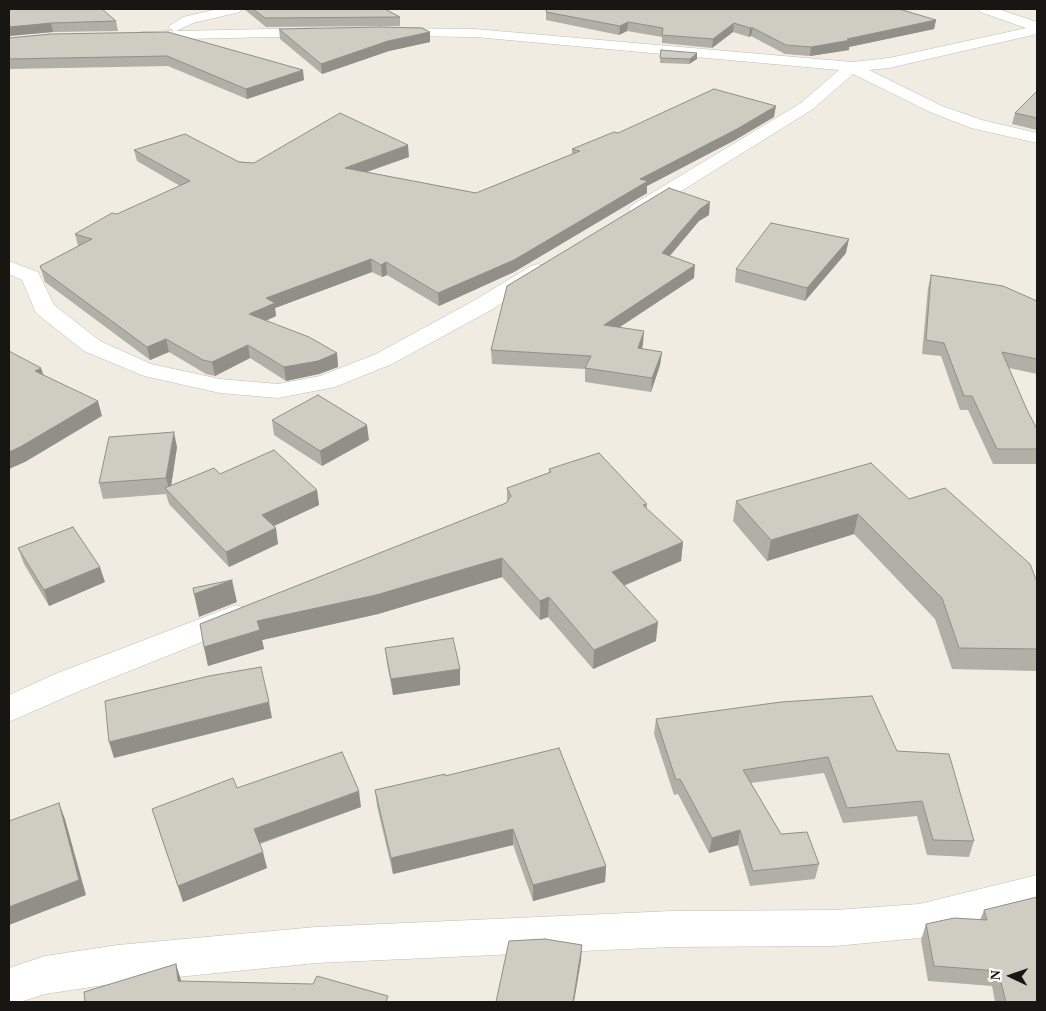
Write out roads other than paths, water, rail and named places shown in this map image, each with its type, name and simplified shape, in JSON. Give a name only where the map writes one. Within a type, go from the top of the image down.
[{"type":"street","points":[[158,35],[188,20],[235,9]]},
{"type":"street","points":[[985,9],[1037,29]]},
{"type":"street","points":[[382,32],[475,32],[852,67],[888,63],[1037,29]]},
{"type":"street","points":[[129,36],[333,32]]},
{"type":"street","points":[[852,67],[936,109],[977,124],[1037,138]]},
{"type":"street","points":[[619,221],[807,106],[852,67]]},
{"type":"street","points":[[9,267],[31,276],[44,308],[92,346],[144,369],[220,386],[278,390],[326,382],[384,359],[483,305],[551,263]]},
{"type":"street","points":[[9,709],[66,683],[258,607]]},
{"type":"street","points":[[9,987],[45,975],[118,964],[316,945],[672,929],[835,928],[919,921],[1037,892]]}]
